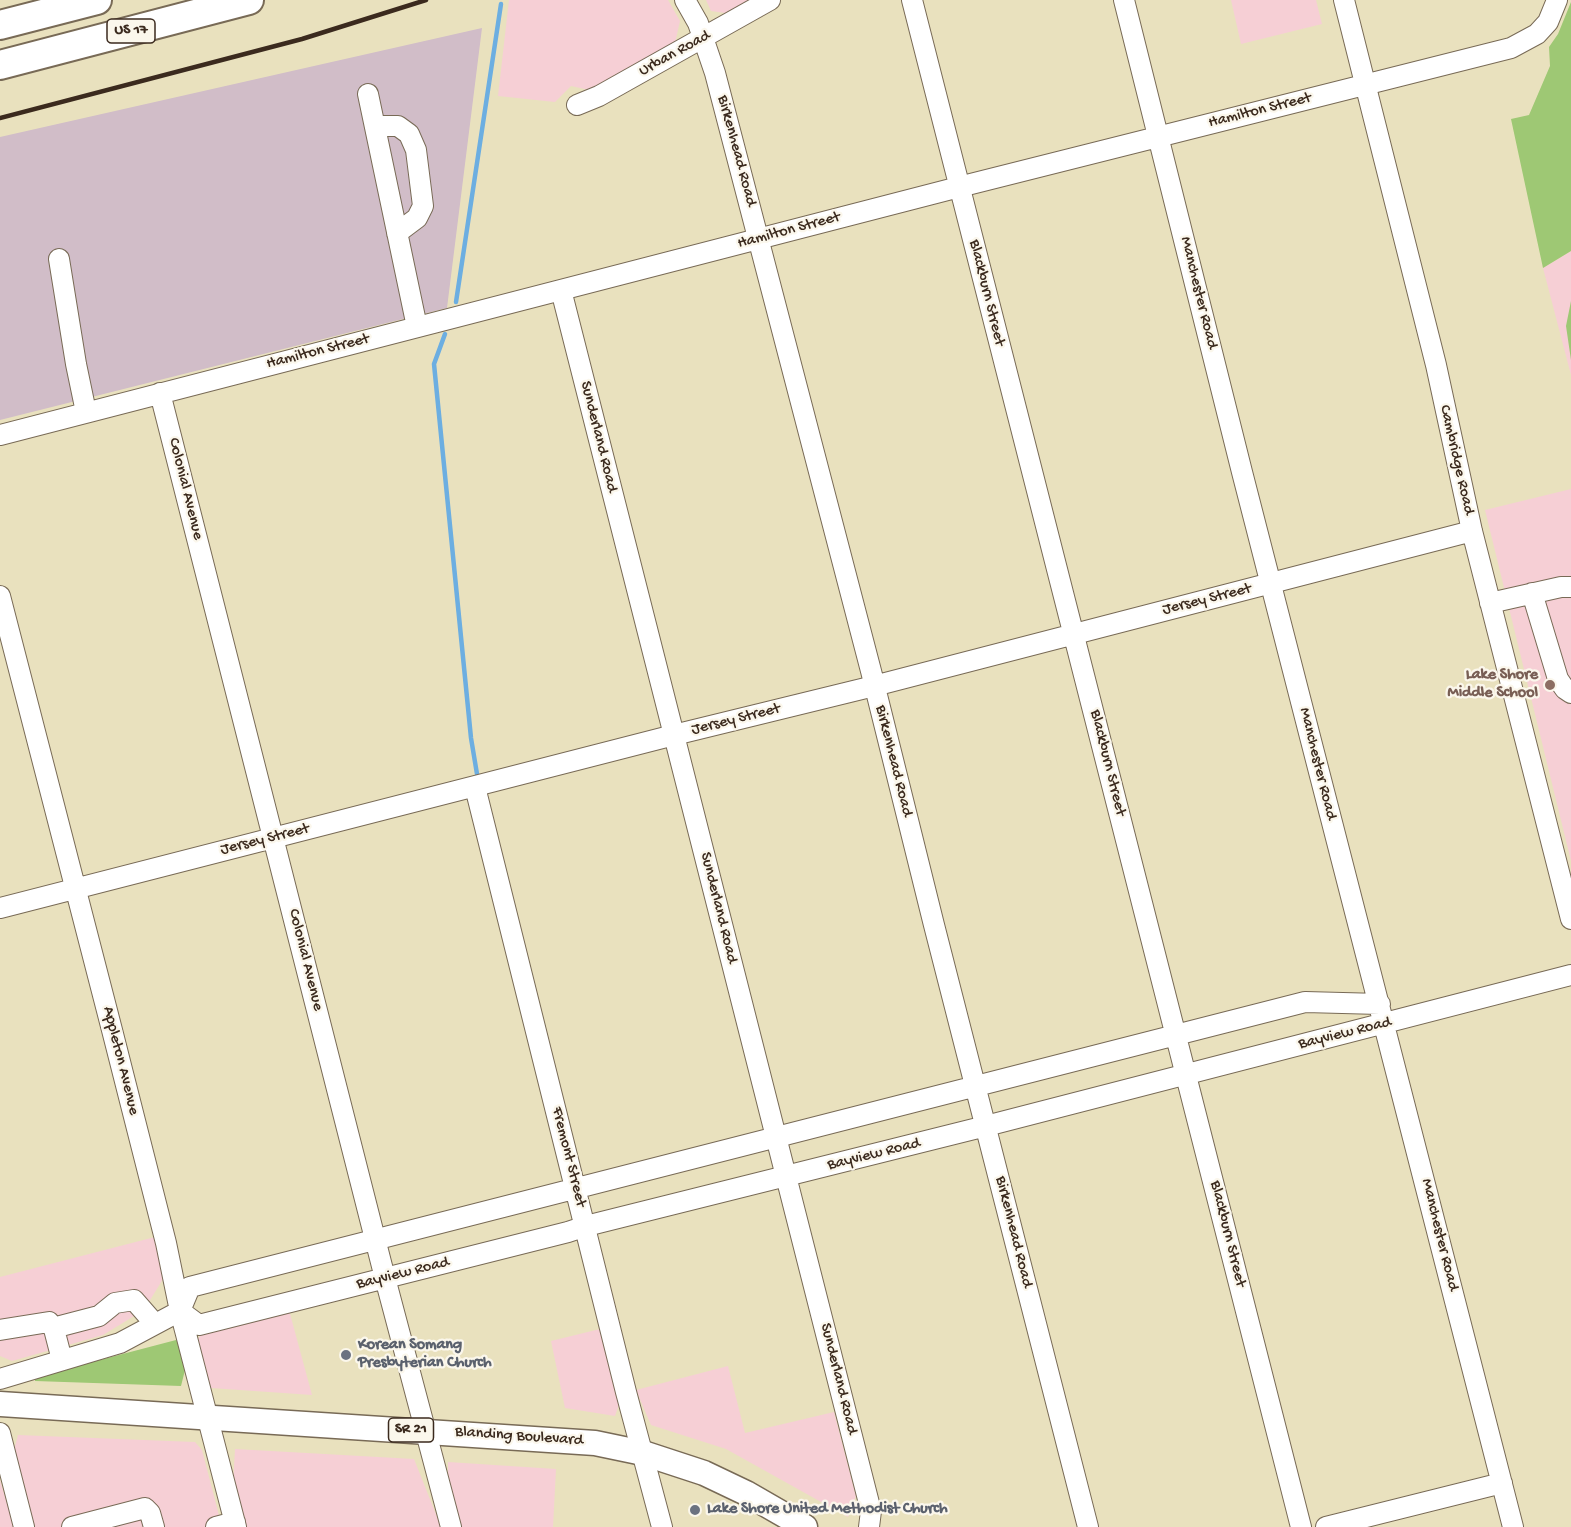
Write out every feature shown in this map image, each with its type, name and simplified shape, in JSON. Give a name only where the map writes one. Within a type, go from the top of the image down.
[{"type":"highway","name":"US 17","points":[[0,25],[98,0]]},
{"type":"highway","name":"US 17","points":[[0,65],[225,4],[249,0]]},
{"type":"main road","name":"Blanding Boulevard","points":[[0,1404],[595,1443],[643,1453],[704,1473],[746,1492],[805,1527]]},
{"type":"street","name":"Birkenhead Road","points":[[685,0],[698,23],[715,73],[759,239],[1088,1527]]},
{"type":"street","name":"Urban Road","points":[[578,105],[704,39],[771,0]]},
{"type":"street","name":"Blackburn Street","points":[[912,0],[1301,1527]]},
{"type":"street","name":"Manchester Road","points":[[1124,0],[1513,1527]]},
{"type":"street","name":"Cambridge Road","points":[[1344,0],[1436,365],[1490,603],[1571,919]]},
{"type":"street","name":"Hamilton Street","points":[[0,435],[1521,44],[1537,34],[1548,22],[1557,0]]},
{"type":"street","points":[[368,94],[417,327]]},
{"type":"street","points":[[375,126],[398,126],[409,134],[416,150],[423,206],[417,218],[397,233]]},
{"type":"street","points":[[60,259],[76,364],[86,412]]},
{"type":"street","name":"Sunderland Road","points":[[561,290],[871,1511],[869,1527]]},
{"type":"street","name":"Colonial Avenue","points":[[160,393],[385,1278],[451,1527]]},
{"type":"street","name":"Jersey Street","points":[[0,908],[1473,531]]},
{"type":"street","points":[[1490,603],[1571,587]]},
{"type":"street","points":[[1532,593],[1558,679],[1571,693]]},
{"type":"street","name":"Appleton Avenue","points":[[0,596],[166,1243],[180,1311],[209,1417],[229,1525]]},
{"type":"street","name":"Fremont Street","points":[[475,787],[662,1527]]},
{"type":"street","name":"Bayview Road","points":[[1380,1004],[1305,1002],[576,1189],[375,1238],[190,1287],[180,1311],[199,1325],[1187,1075],[1571,975]]},
{"type":"street","points":[[53,1328],[99,1316],[115,1303],[134,1300],[155,1324]]},
{"type":"street","points":[[0,1379],[120,1343],[180,1311]]},
{"type":"street","points":[[0,1330],[49,1322],[53,1328],[62,1360]]},
{"type":"street","points":[[0,1433],[24,1527]]},
{"type":"street","points":[[1326,1527],[1502,1483]]},
{"type":"street","points":[[72,1527],[146,1508],[154,1527]]},
{"type":"shaded area","points":[[509,0],[668,0],[680,21],[675,43],[594,91],[571,86],[555,102],[498,96]]},
{"type":"shaded area","points":[[706,0],[750,0],[725,13],[711,11]]},
{"type":"shaded area","points":[[1231,0],[1316,0],[1322,24],[1241,44]]},
{"type":"shaded area","points":[[482,28],[447,308],[0,420],[0,137]]},
{"type":"shaded area","points":[[1571,251],[1571,375],[1543,268]]},
{"type":"shaded area","name":"Lake Shore Middle School","points":[[1571,489],[1571,861],[1485,510]]},
{"type":"shaded area","points":[[155,1237],[163,1279],[144,1310],[103,1335],[12,1361],[0,1356],[0,1277]]},
{"type":"shaded area","points":[[289,1310],[312,1395],[211,1388],[197,1340],[203,1332]]},
{"type":"shaded area","points":[[604,1328],[621,1399],[615,1416],[565,1408],[551,1341]]},
{"type":"shaded area","points":[[728,1366],[745,1433],[834,1412],[856,1496],[848,1517],[726,1449],[651,1425],[636,1390]]},
{"type":"shaded area","points":[[18,1435],[195,1442],[202,1450],[222,1527],[32,1527],[14,1450]]},
{"type":"shaded area","points":[[235,1449],[414,1459],[441,1527],[243,1527],[233,1486]]},
{"type":"shaded area","points":[[448,1462],[556,1469],[553,1527],[458,1527],[448,1488]]},
{"type":"shaded area","points":[[0,1480],[14,1527],[0,1527]]},
{"type":"green space","points":[[1571,2],[1571,251],[1543,268],[1511,119],[1529,115],[1550,66],[1549,47],[1558,34]]},
{"type":"green space","points":[[1571,301],[1571,360],[1566,326]]},
{"type":"green space","points":[[176,1340],[182,1345],[187,1362],[181,1386],[35,1381],[35,1377]]},
{"type":"waterway","points":[[456,302],[501,4]]},
{"type":"waterway","points":[[445,334],[434,364],[471,738],[477,774]]},
{"type":"railway","points":[[0,118],[302,39],[426,0]]},
{"type":"place","name":"Lake Shore Middle School","points":[[1550,685]]},
{"type":"place","name":"Korean Somang Presbyterian Church","points":[[346,1355]]},
{"type":"place","name":"Lake Shore United Methodist Church","points":[[695,1510]]}]
